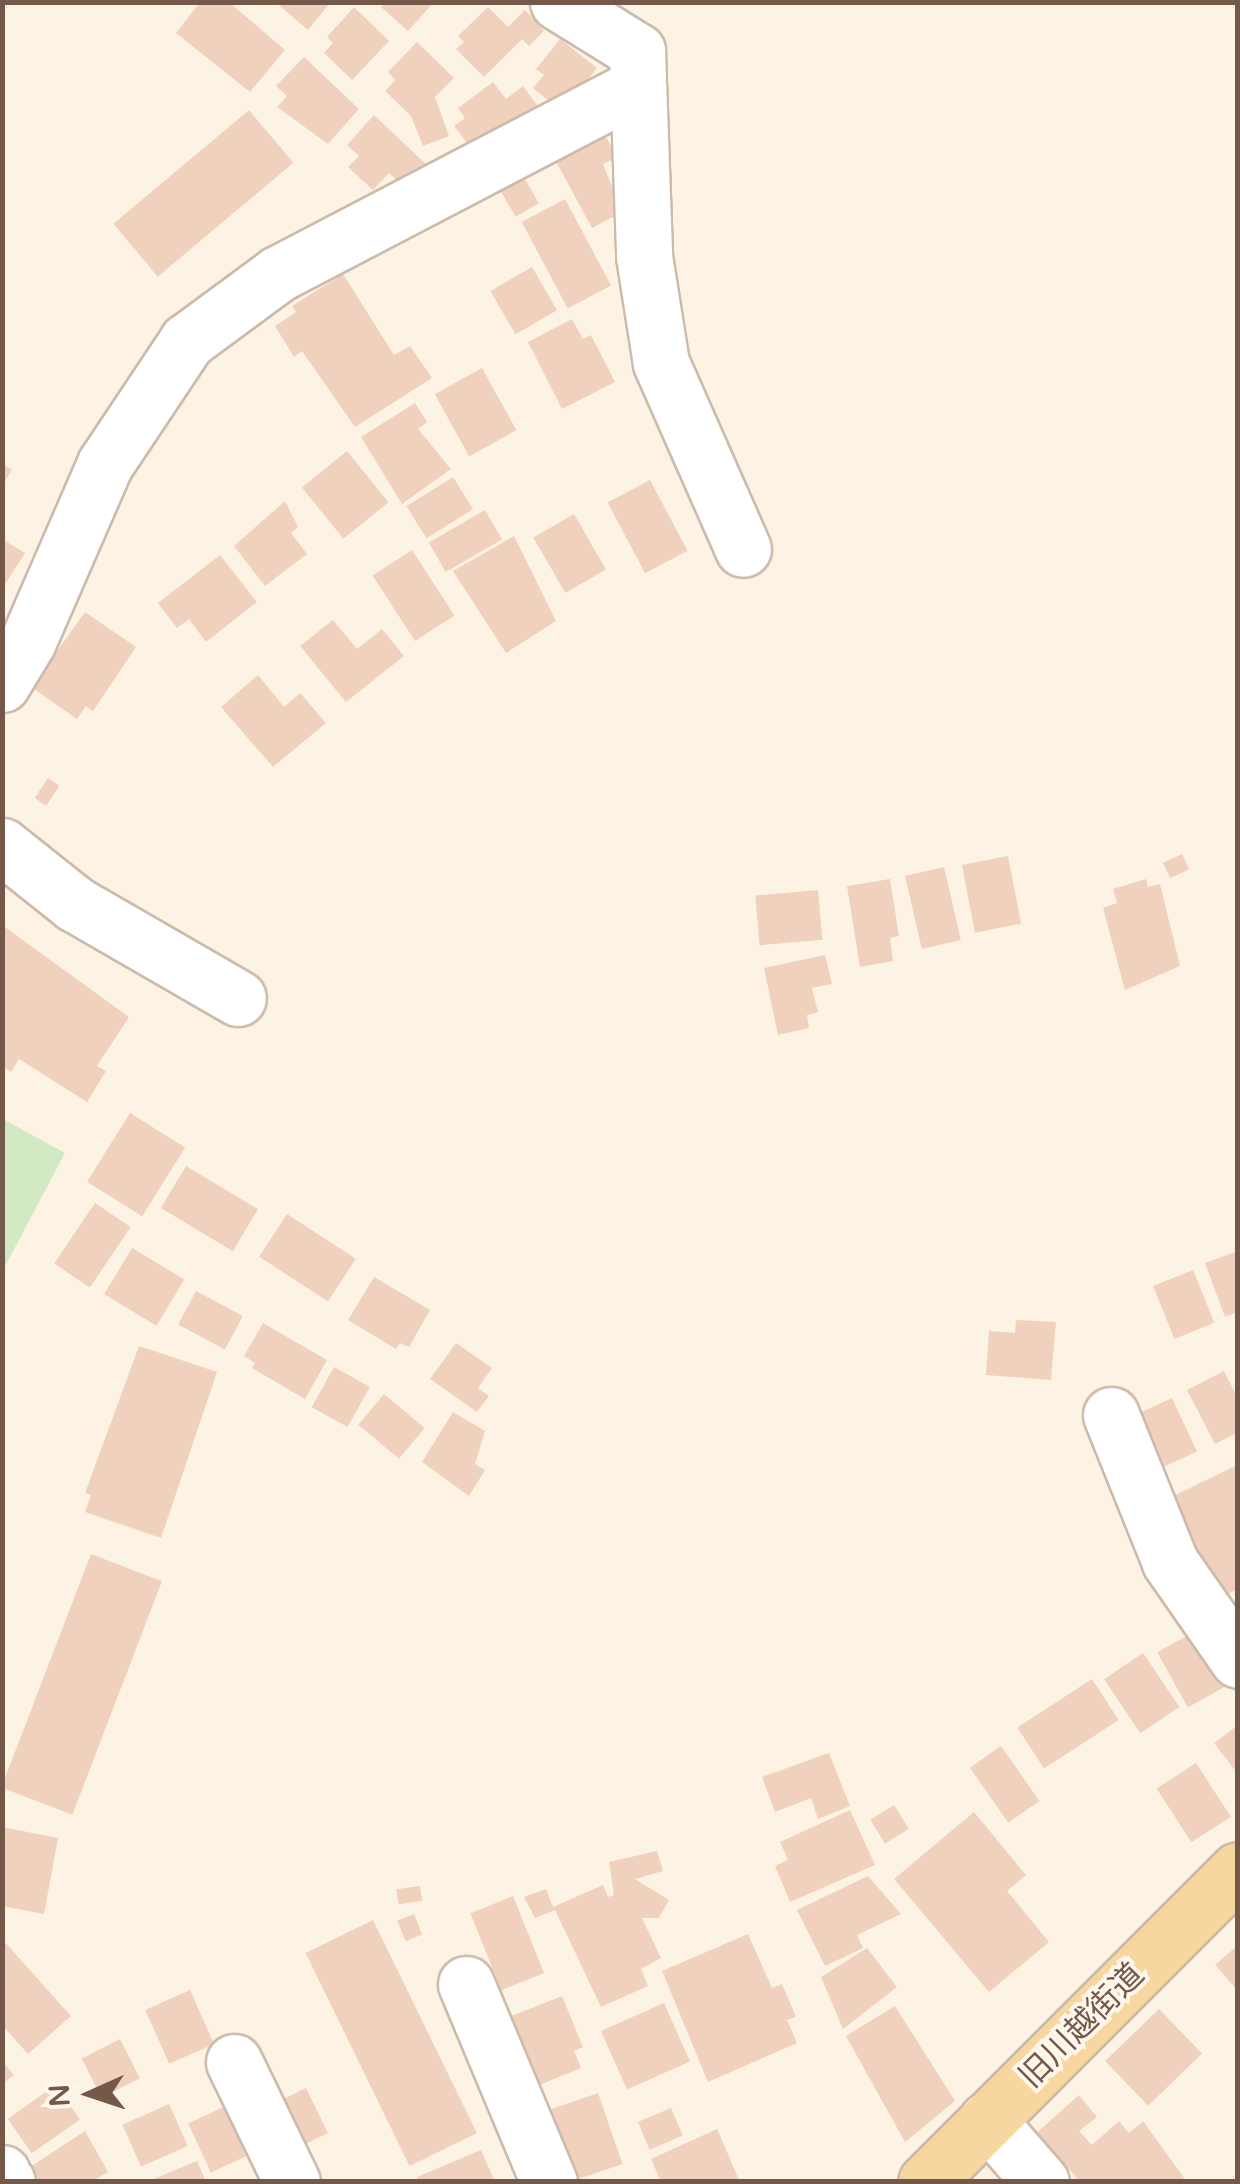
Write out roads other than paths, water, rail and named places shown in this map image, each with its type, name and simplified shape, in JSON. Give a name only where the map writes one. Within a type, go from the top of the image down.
[{"type":"main road","name":"旧川越街道","points":[[926,2182],[1238,1870]]},
{"type":"street","points":[[558,2],[637,51],[634,88],[644,256],[661,363],[743,549]]},
{"type":"street","points":[[2,684],[28,642],[104,464],[187,342],[278,274],[634,88]]},
{"type":"street","points":[[2,846],[75,904],[238,998]]},
{"type":"street","points":[[1111,1416],[1170,1562],[1238,1660]]},
{"type":"street","points":[[466,1984],[549,2182]]},
{"type":"street","points":[[234,2062],[292,2182]]},
{"type":"street","points":[[987,2120],[1041,2182]]},
{"type":"street","points":[[2,2173],[7,2182]]}]
